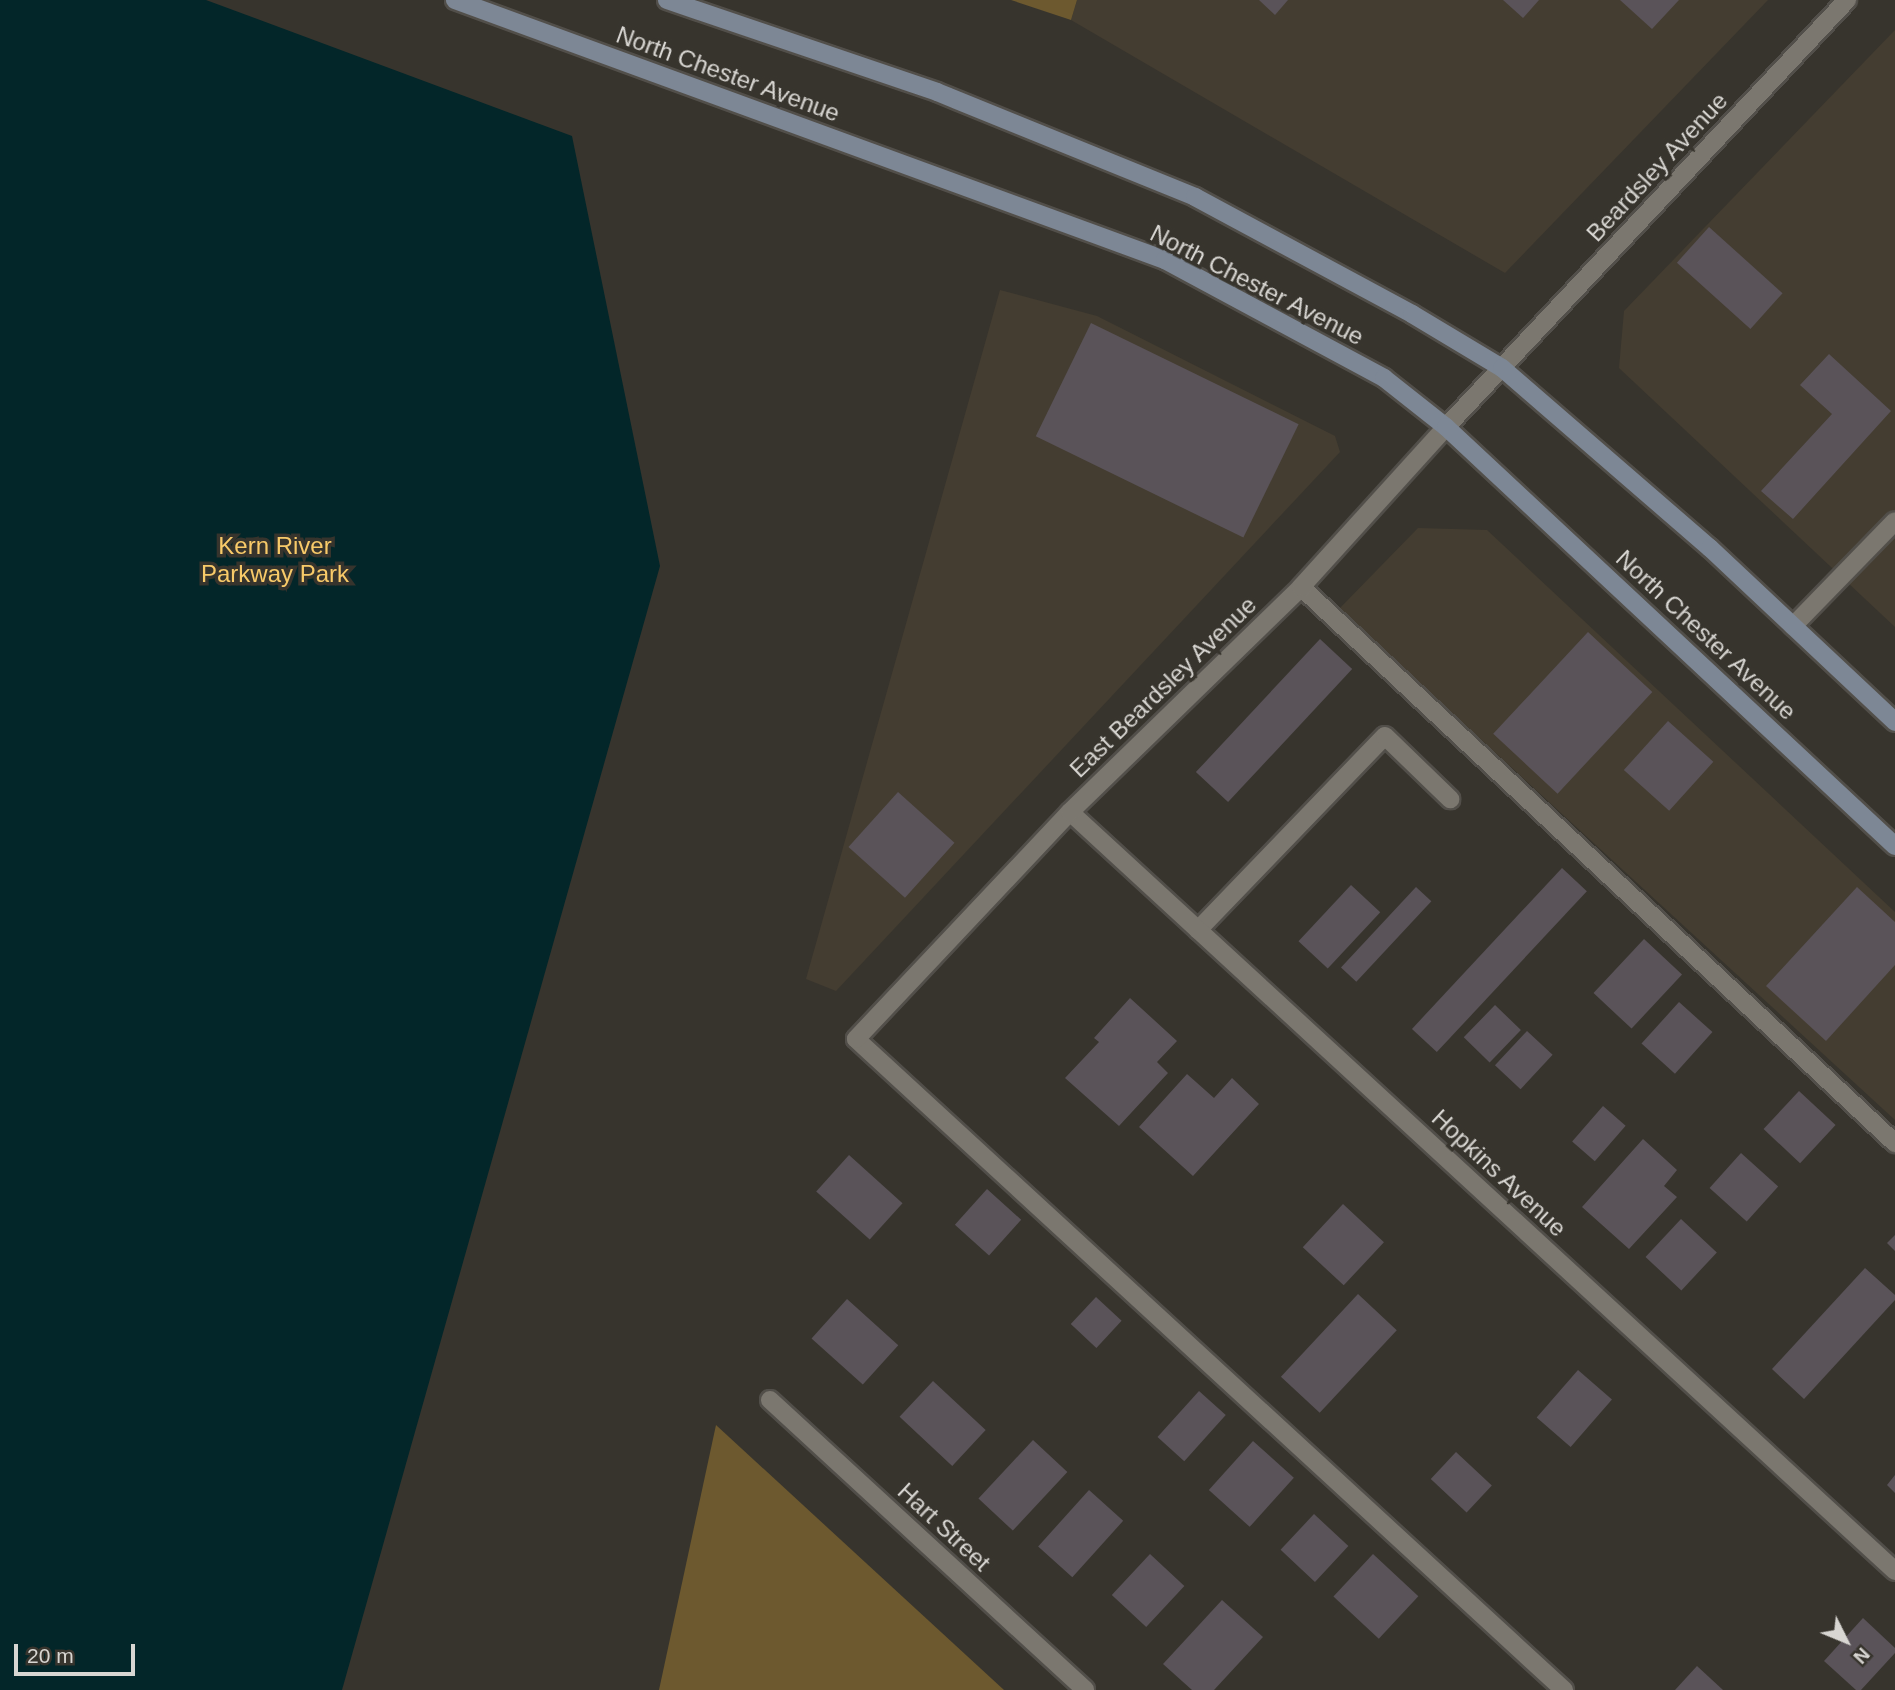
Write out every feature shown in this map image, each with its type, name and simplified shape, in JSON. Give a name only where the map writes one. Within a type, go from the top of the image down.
[{"type":"main road","name":"North Chester Avenue","points":[[455,0],[1165,260],[1384,378],[1446,427],[1895,846]]},
{"type":"main road","name":"North Chester Avenue","points":[[667,0],[937,92],[1195,197],[1412,314],[1502,368],[1710,548],[1895,722]]},
{"type":"street","name":"Beardsley Avenue","points":[[1502,368],[1847,0]]},
{"type":"street","name":"East Beardsley Avenue","points":[[1502,368],[1301,587],[1070,812],[856,1039],[1564,1690]]},
{"type":"street","points":[[1793,626],[1895,521]]},
{"type":"street","points":[[1301,587],[1895,1143]]},
{"type":"street","points":[[1198,930],[1385,736],[1450,799]]},
{"type":"street","name":"Hopkins Avenue","points":[[1070,812],[1895,1571]]},
{"type":"street","name":"Hart Street","points":[[770,1401],[1085,1690]]},
{"type":"shaded area","points":[[1011,0],[1077,0],[1071,20]]},
{"type":"shaded area","points":[[1077,0],[1768,0],[1505,273],[1071,20]]},
{"type":"shaded area","points":[[1895,30],[1895,627],[1619,368],[1624,311]]},
{"type":"shaded area","points":[[1000,290],[1097,316],[1335,436],[1340,452],[836,991],[806,979]]},
{"type":"shaded area","points":[[1418,528],[1487,530],[1895,912],[1895,1120],[1339,609]]},
{"type":"shaded area","points":[[716,1425],[1004,1690],[659,1690]]},
{"type":"water","name":"Kern River Parkway Park","points":[[0,0],[206,0],[572,136],[660,566],[342,1690],[0,1690]]},
{"type":"building","points":[[1259,0],[1288,0],[1275,15]]},
{"type":"building","points":[[1503,0],[1539,0],[1523,18]]},
{"type":"building","points":[[1620,0],[1679,0],[1652,29]]},
{"type":"building","points":[[1709,227],[1783,293],[1750,329],[1677,263]]},
{"type":"building","points":[[1091,323],[1299,424],[1243,538],[1036,436]]},
{"type":"building","points":[[1829,354],[1891,411],[1793,519],[1761,491],[1832,414],[1800,385]]},
{"type":"building","points":[[1588,632],[1652,692],[1558,794],[1493,734]]},
{"type":"building","points":[[1320,639],[1352,669],[1228,802],[1196,772]]},
{"type":"building","points":[[1668,721],[1713,762],[1669,811],[1624,770]]},
{"type":"building","points":[[898,792],[954,843],[905,898],[848,847]]},
{"type":"building","points":[[1562,868],[1587,891],[1437,1052],[1412,1029]]},
{"type":"building","points":[[1351,885],[1380,912],[1328,969],[1298,941]]},
{"type":"building","points":[[1416,887],[1431,901],[1356,982],[1341,967]]},
{"type":"building","points":[[1857,887],[1895,922],[1895,965],[1826,1041],[1766,986]]},
{"type":"building","points":[[1644,939],[1682,974],[1632,1029],[1594,993]]},
{"type":"building","points":[[1130,998],[1177,1041],[1157,1062],[1168,1073],[1119,1126],[1065,1078],[1099,1042],[1094,1038]]},
{"type":"building","points":[[1679,1002],[1712,1032],[1675,1074],[1642,1044]]},
{"type":"building","points":[[1495,1005],[1521,1030],[1490,1062],[1464,1037]]},
{"type":"building","points":[[1527,1031],[1553,1055],[1521,1089],[1495,1065]]},
{"type":"building","points":[[1187,1074],[1214,1098],[1232,1078],[1259,1104],[1193,1176],[1139,1127]]},
{"type":"building","points":[[1799,1091],[1836,1125],[1800,1163],[1764,1129]]},
{"type":"building","points":[[1603,1106],[1626,1126],[1595,1161],[1572,1141]]},
{"type":"building","points":[[1643,1139],[1677,1170],[1664,1186],[1677,1197],[1629,1249],[1582,1207]]},
{"type":"building","points":[[1741,1153],[1778,1186],[1747,1221],[1710,1188]]},
{"type":"building","points":[[849,1155],[903,1203],[870,1240],[816,1191]]},
{"type":"building","points":[[987,1189],[1021,1220],[989,1255],[955,1225]]},
{"type":"building","points":[[1343,1204],[1384,1242],[1344,1285],[1303,1247]]},
{"type":"building","points":[[1681,1219],[1717,1252],[1681,1290],[1646,1257]]},
{"type":"building","points":[[1895,1235],[1895,1251],[1887,1243]]},
{"type":"building","points":[[1865,1268],[1895,1295],[1895,1300],[1804,1399],[1772,1369]]},
{"type":"building","points":[[1358,1294],[1397,1330],[1320,1413],[1281,1377]]},
{"type":"building","points":[[1096,1297],[1122,1321],[1096,1348],[1071,1324]]},
{"type":"building","points":[[847,1299],[898,1345],[863,1385],[812,1338]]},
{"type":"building","points":[[1578,1370],[1612,1400],[1571,1447],[1537,1418]]},
{"type":"building","points":[[933,1381],[986,1430],[952,1466],[900,1417]]},
{"type":"building","points":[[1199,1391],[1226,1415],[1184,1461],[1158,1437]]},
{"type":"building","points":[[1033,1440],[1067,1472],[1013,1531],[978,1499]]},
{"type":"building","points":[[1253,1441],[1294,1478],[1250,1527],[1209,1490]]},
{"type":"building","points":[[1456,1452],[1492,1485],[1467,1512],[1431,1479]]},
{"type":"building","points":[[1895,1475],[1895,1493],[1887,1485]]},
{"type":"building","points":[[1089,1490],[1123,1521],[1072,1577],[1038,1546]]},
{"type":"building","points":[[1314,1514],[1348,1546],[1315,1582],[1281,1550]]},
{"type":"building","points":[[1150,1554],[1184,1586],[1146,1627],[1112,1595]]},
{"type":"building","points":[[1373,1554],[1418,1596],[1379,1639],[1333,1596]]},
{"type":"building","points":[[1222,1600],[1263,1637],[1214,1690],[1192,1690],[1163,1664]]},
{"type":"building","points":[[1863,1618],[1895,1648],[1895,1653],[1861,1690],[1856,1690],[1824,1661]]},
{"type":"building","points":[[1697,1666],[1723,1690],[1675,1690]]}]
